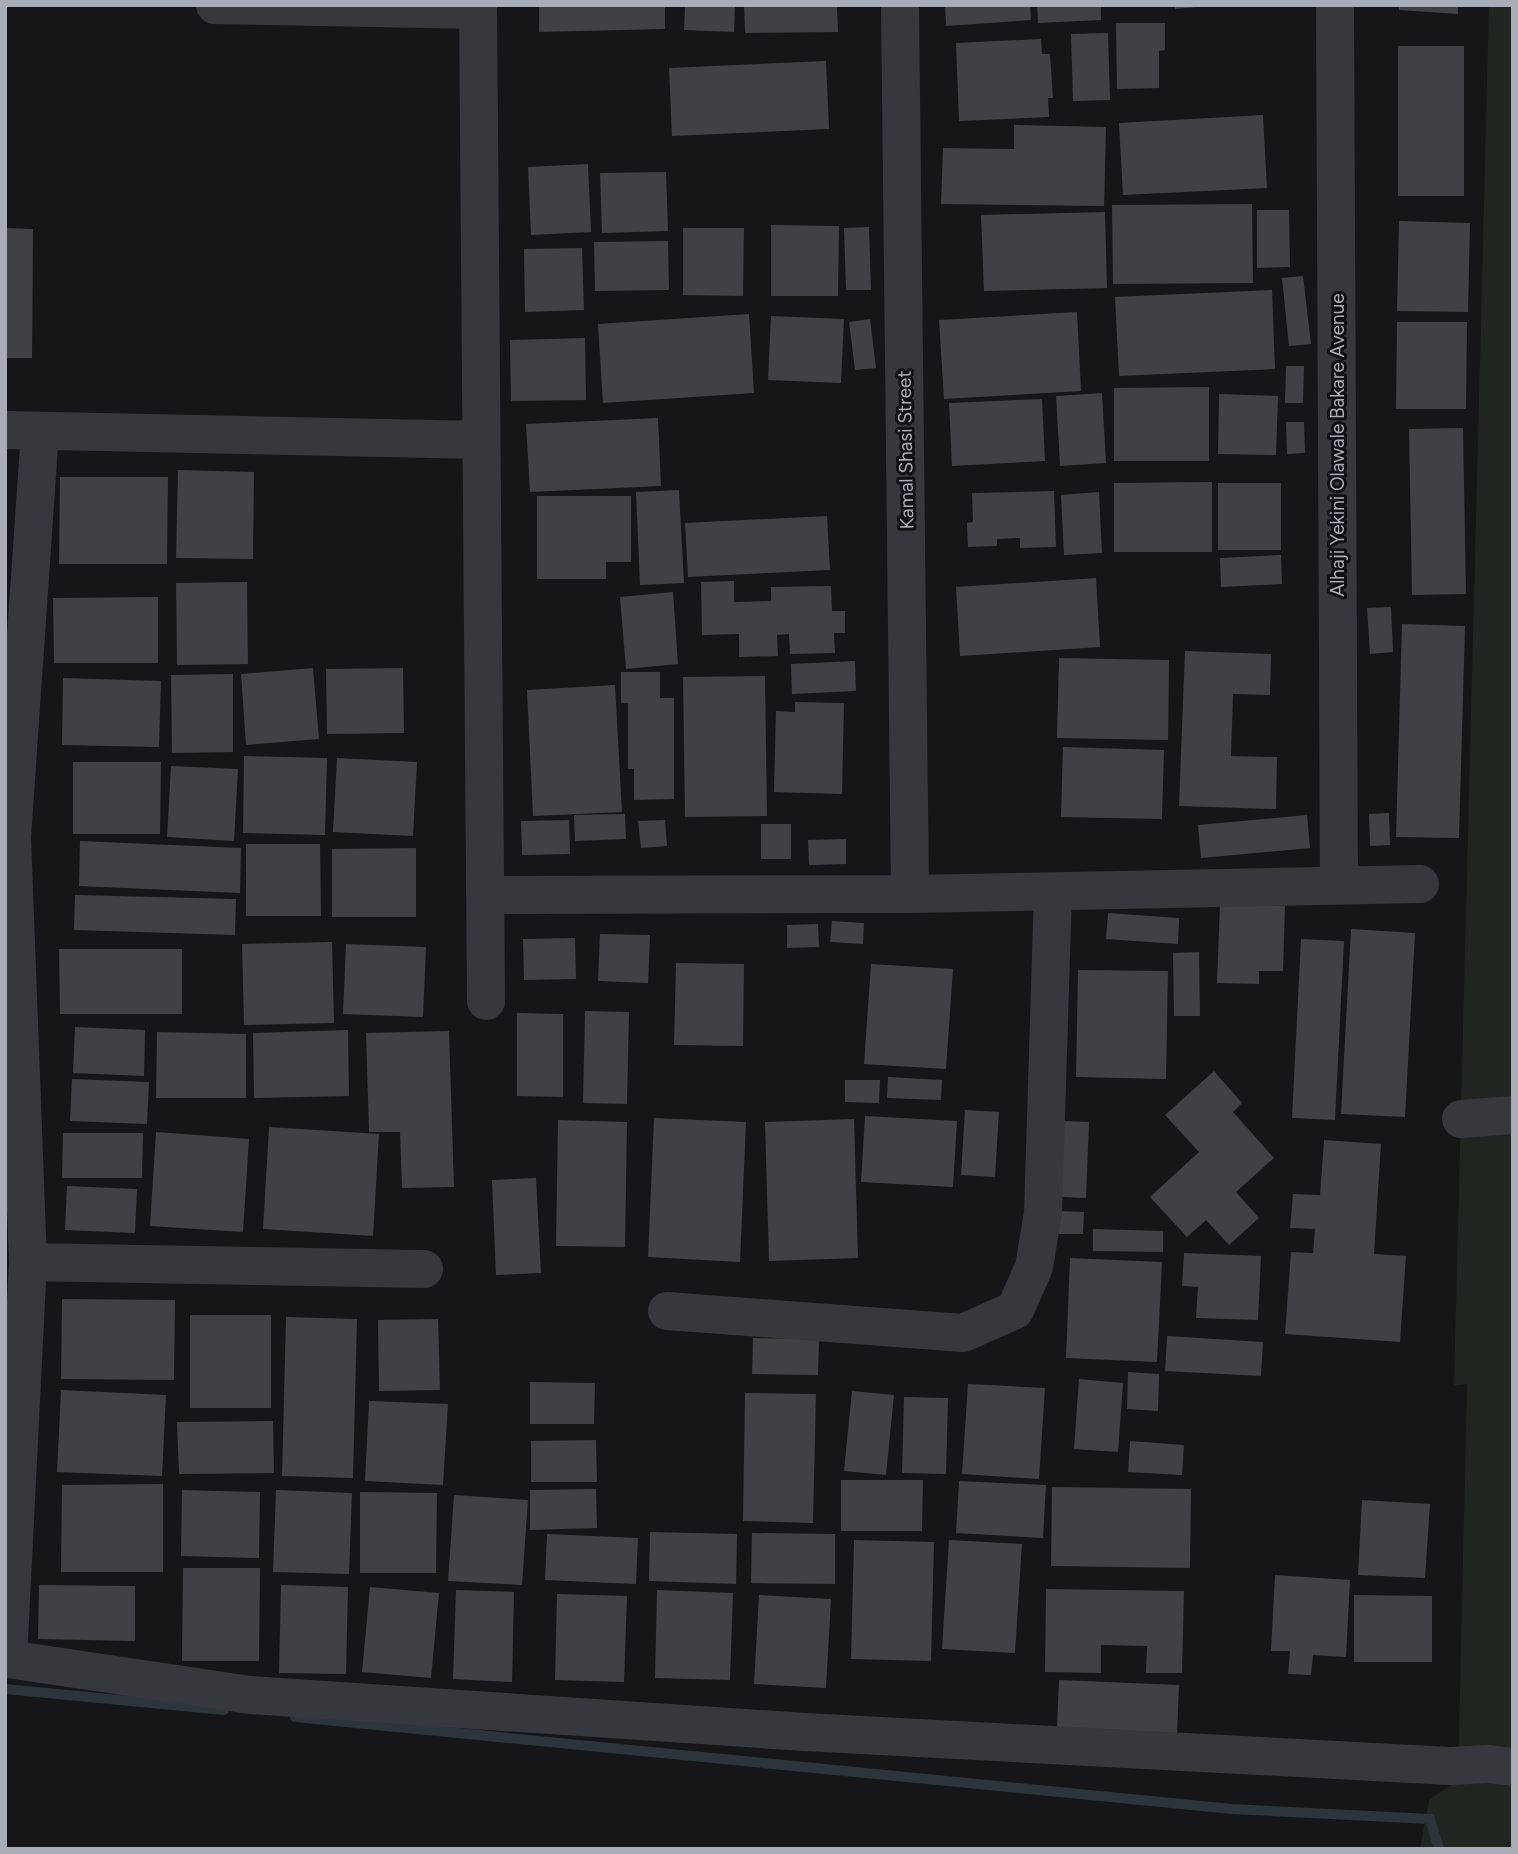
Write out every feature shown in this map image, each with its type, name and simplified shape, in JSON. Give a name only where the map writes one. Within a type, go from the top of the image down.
[{"type":"street","points":[[215,5],[478,7],[486,1001]]},
{"type":"street","name":"Kamal Shasi Street","points":[[900,5],[910,894]]},
{"type":"street","name":"Alhaji Yekini Olawale Bakare Avenue","points":[[1335,5],[1339,884]]},
{"type":"street","points":[[481,440],[22,431],[8,837],[28,1262],[7,1659],[263,1696],[805,1732],[1450,1766],[1513,1766]]},
{"type":"street","points":[[486,895],[910,894],[1420,884]]},
{"type":"street","points":[[667,1311],[963,1333],[1015,1310],[1034,1267],[1043,1213],[1053,892]]},
{"type":"street","points":[[1461,1119],[1513,1115]]},
{"type":"street","points":[[28,1262],[424,1269]]},
{"type":"shaded area","points":[[1489,5],[1513,5],[1513,1849],[1420,1849],[1429,1800],[1458,1780],[1467,1384],[1454,1385]]},
{"type":"building","points":[[539,5],[665,5],[665,29],[539,32]]},
{"type":"building","points":[[685,5],[735,5],[734,32],[684,30]]},
{"type":"building","points":[[744,5],[837,5],[838,32],[745,33]]},
{"type":"building","points":[[945,5],[1030,5],[1031,20],[946,26]]},
{"type":"building","points":[[1037,5],[1101,5],[1101,20],[1038,23]]},
{"type":"building","points":[[1175,5],[1197,5],[1197,7],[1175,9]]},
{"type":"building","points":[[1399,5],[1458,5],[1458,14],[1399,10]]},
{"type":"building","points":[[1116,23],[1165,23],[1165,50],[1159,51],[1159,88],[1117,89]]},
{"type":"building","points":[[1108,33],[1110,100],[1073,101],[1071,34]]},
{"type":"building","points":[[1041,39],[1042,54],[1050,54],[1053,98],[1048,98],[1049,117],[959,121],[956,43]]},
{"type":"building","points":[[1398,46],[1464,46],[1464,196],[1398,196]]},
{"type":"building","points":[[826,61],[829,129],[672,136],[669,68]]},
{"type":"building","points":[[1263,115],[1267,188],[1123,195],[1119,123]]},
{"type":"building","points":[[1014,125],[1106,127],[1104,206],[941,204],[943,148],[1014,149]]},
{"type":"building","points":[[588,164],[591,232],[531,235],[528,167]]},
{"type":"building","points":[[666,172],[668,231],[602,233],[600,173]]},
{"type":"building","points":[[1252,204],[1253,283],[1113,284],[1112,205]]},
{"type":"building","points":[[1257,210],[1289,210],[1290,267],[1257,268]]},
{"type":"building","points":[[1105,212],[1107,288],[984,291],[981,215]]},
{"type":"building","points":[[1399,221],[1470,223],[1468,312],[1397,311]]},
{"type":"building","points":[[771,225],[839,226],[838,296],[771,296]]},
{"type":"building","points":[[869,227],[871,290],[846,290],[844,228]]},
{"type":"building","points":[[5,228],[33,229],[32,358],[5,358]]},
{"type":"building","points":[[683,228],[744,228],[743,296],[683,295]]},
{"type":"building","points":[[668,241],[669,290],[595,291],[594,242]]},
{"type":"building","points":[[582,248],[584,310],[525,312],[524,249]]},
{"type":"building","points":[[1303,276],[1311,344],[1289,346],[1282,278]]},
{"type":"building","points":[[1272,290],[1275,369],[1119,376],[1115,297]]},
{"type":"building","points":[[1077,312],[1081,391],[944,399],[939,320]]},
{"type":"building","points":[[749,314],[754,393],[603,403],[598,324]]},
{"type":"building","points":[[771,316],[844,319],[841,383],[768,380]]},
{"type":"building","points":[[870,319],[876,368],[855,370],[849,322]]},
{"type":"building","points":[[1397,322],[1467,322],[1466,409],[1396,409]]},
{"type":"building","points":[[585,338],[586,400],[511,401],[510,340]]},
{"type":"building","points":[[1286,366],[1304,366],[1303,403],[1285,403]]},
{"type":"building","points":[[1209,387],[1209,461],[1114,461],[1114,388]]},
{"type":"building","points":[[1102,393],[1106,463],[1060,466],[1056,396]]},
{"type":"building","points":[[1219,394],[1278,396],[1276,455],[1218,454]]},
{"type":"building","points":[[1042,399],[1045,461],[952,466],[949,403]]},
{"type":"building","points":[[658,418],[661,486],[530,492],[526,424]]},
{"type":"building","points":[[1286,422],[1304,422],[1305,453],[1287,454]]},
{"type":"building","points":[[1463,428],[1466,594],[1412,595],[1409,429]]},
{"type":"building","points":[[178,470],[254,472],[253,559],[176,558]]},
{"type":"building","points":[[60,477],[168,477],[167,564],[59,564]]},
{"type":"building","points":[[1212,482],[1212,552],[1114,552],[1114,483]]},
{"type":"building","points":[[1218,483],[1281,483],[1281,550],[1218,550]]},
{"type":"building","points":[[679,490],[684,583],[640,585],[636,492]]},
{"type":"building","points":[[1054,491],[1056,547],[1020,548],[1020,538],[997,539],[997,546],[968,547],[967,523],[973,522],[972,493]]},
{"type":"building","points":[[1099,492],[1102,553],[1064,555],[1061,495]]},
{"type":"building","points":[[537,496],[631,496],[631,562],[606,562],[606,579],[537,579]]},
{"type":"building","points":[[827,516],[830,570],[688,577],[685,523]]},
{"type":"building","points":[[1281,555],[1282,584],[1221,587],[1220,558]]},
{"type":"building","points":[[1096,578],[1100,647],[960,656],[956,587]]},
{"type":"building","points":[[734,581],[734,602],[771,601],[771,587],[831,586],[832,611],[845,611],[845,633],[834,633],[835,653],[790,654],[789,634],[777,635],[778,656],[739,657],[739,634],[702,635],[701,582]]},
{"type":"building","points":[[247,582],[248,664],[177,665],[176,583]]},
{"type":"building","points":[[673,592],[678,664],[626,669],[620,597]]},
{"type":"building","points":[[158,597],[158,663],[54,663],[53,598]]},
{"type":"building","points":[[1391,607],[1393,652],[1370,654],[1367,608]]},
{"type":"building","points":[[1402,624],[1465,626],[1459,838],[1396,837]]},
{"type":"building","points":[[1185,651],[1271,654],[1270,695],[1233,694],[1231,756],[1277,757],[1276,809],[1179,806]]},
{"type":"building","points":[[1059,658],[1169,660],[1168,740],[1057,738]]},
{"type":"building","points":[[855,661],[856,691],[792,694],[791,664]]},
{"type":"building","points":[[313,668],[319,739],[246,745],[241,674]]},
{"type":"building","points":[[403,668],[404,733],[327,734],[326,669]]},
{"type":"building","points":[[621,672],[660,672],[660,698],[674,698],[674,799],[634,800],[634,769],[628,769],[628,703],[621,703]]},
{"type":"building","points":[[233,674],[233,752],[172,753],[171,675]]},
{"type":"building","points":[[765,676],[767,816],[685,817],[683,677]]},
{"type":"building","points":[[63,678],[161,681],[159,747],[62,745]]},
{"type":"building","points":[[615,685],[622,812],[533,816],[527,690]]},
{"type":"building","points":[[795,702],[844,703],[842,794],[774,792],[776,711],[795,712]]},
{"type":"building","points":[[1063,747],[1164,750],[1162,819],[1061,817]]},
{"type":"building","points":[[244,756],[327,758],[325,835],[243,833]]},
{"type":"building","points":[[337,758],[417,762],[413,836],[333,832]]},
{"type":"building","points":[[73,762],[161,762],[160,834],[73,834]]},
{"type":"building","points":[[171,766],[238,769],[234,841],[167,837]]},
{"type":"building","points":[[1389,813],[1390,845],[1370,846],[1369,814]]},
{"type":"building","points":[[625,814],[626,839],[575,841],[574,815]]},
{"type":"building","points":[[1307,815],[1310,848],[1201,858],[1198,825]]},
{"type":"building","points":[[569,820],[570,854],[522,855],[521,821]]},
{"type":"building","points":[[665,820],[667,846],[641,848],[638,821]]},
{"type":"building","points":[[761,824],[791,824],[791,859],[761,859]]},
{"type":"building","points":[[846,839],[846,864],[809,865],[808,840]]},
{"type":"building","points":[[80,841],[241,848],[240,893],[79,886]]},
{"type":"building","points":[[246,844],[320,844],[321,916],[246,916]]},
{"type":"building","points":[[416,848],[416,917],[332,917],[332,849]]},
{"type":"building","points":[[75,895],[236,899],[235,935],[74,930]]},
{"type":"building","points":[[1220,904],[1285,906],[1283,971],[1259,971],[1259,984],[1217,983]]},
{"type":"building","points":[[1108,913],[1179,918],[1178,944],[1106,939]]},
{"type":"building","points":[[832,921],[864,923],[863,944],[830,942]]},
{"type":"building","points":[[818,924],[819,947],[787,948],[787,925]]},
{"type":"building","points":[[1351,929],[1415,933],[1405,1117],[1341,1114]]},
{"type":"building","points":[[600,934],[650,935],[648,983],[598,981]]},
{"type":"building","points":[[575,938],[576,979],[524,980],[523,939]]},
{"type":"building","points":[[1301,939],[1344,941],[1335,1120],[1292,1118]]},
{"type":"building","points":[[332,942],[334,1023],[244,1025],[242,944]]},
{"type":"building","points":[[346,944],[426,947],[423,1017],[343,1014]]},
{"type":"building","points":[[59,949],[182,949],[182,1014],[60,1014]]},
{"type":"building","points":[[1199,952],[1200,1016],[1174,1016],[1173,953]]},
{"type":"building","points":[[676,963],[744,964],[743,1046],[674,1045]]},
{"type":"building","points":[[871,964],[953,969],[946,1069],[864,1064]]},
{"type":"building","points":[[1078,970],[1168,971],[1166,1079],[1076,1077]]},
{"type":"building","points":[[585,1011],[629,1012],[627,1104],[583,1103]]},
{"type":"building","points":[[517,1013],[563,1014],[563,1097],[517,1096]]},
{"type":"building","points":[[75,1027],[145,1030],[144,1076],[73,1073]]},
{"type":"building","points":[[348,1030],[349,1096],[254,1098],[253,1033]]},
{"type":"building","points":[[449,1031],[454,1187],[402,1188],[400,1132],[369,1132],[366,1033]]},
{"type":"building","points":[[157,1032],[246,1034],[246,1098],[156,1098]]},
{"type":"building","points":[[1214,1071],[1242,1103],[1233,1112],[1274,1158],[1236,1192],[1259,1218],[1229,1245],[1206,1220],[1187,1237],[1150,1197],[1199,1152],[1165,1115]]},
{"type":"building","points":[[888,1077],[942,1080],[941,1100],[887,1098]]},
{"type":"building","points":[[72,1079],[149,1082],[147,1124],[70,1121]]},
{"type":"building","points":[[845,1080],[880,1080],[879,1103],[845,1102]]},
{"type":"building","points":[[965,1110],[999,1112],[995,1177],[961,1175]]},
{"type":"building","points":[[865,1116],[957,1121],[953,1187],[861,1182]]},
{"type":"building","points":[[654,1118],[746,1122],[740,1262],[648,1257]]},
{"type":"building","points":[[854,1119],[858,1258],[769,1261],[765,1122]]},
{"type":"building","points":[[558,1120],[627,1122],[625,1247],[556,1246]]},
{"type":"building","points":[[1063,1121],[1089,1122],[1086,1198],[1060,1197]]},
{"type":"building","points":[[269,1127],[379,1134],[373,1236],[263,1229]]},
{"type":"building","points":[[156,1132],[249,1139],[243,1232],[150,1226]]},
{"type":"building","points":[[63,1133],[143,1133],[142,1178],[62,1178]]},
{"type":"building","points":[[1324,1140],[1381,1144],[1374,1254],[1406,1256],[1400,1342],[1285,1334],[1291,1252],[1313,1253],[1315,1229],[1290,1228],[1293,1194],[1320,1195]]},
{"type":"building","points":[[536,1178],[541,1273],[496,1275],[492,1180]]},
{"type":"building","points":[[67,1186],[137,1189],[135,1233],[65,1230]]},
{"type":"building","points":[[1059,1211],[1084,1212],[1083,1234],[1058,1234]]},
{"type":"building","points":[[1093,1229],[1163,1231],[1163,1252],[1093,1251]]},
{"type":"building","points":[[1184,1253],[1261,1256],[1258,1320],[1196,1318],[1198,1287],[1182,1286]]},
{"type":"building","points":[[1070,1258],[1162,1262],[1157,1362],[1066,1358]]},
{"type":"building","points":[[62,1299],[175,1300],[174,1380],[61,1379]]},
{"type":"building","points":[[190,1315],[271,1315],[271,1408],[190,1408]]},
{"type":"building","points":[[286,1317],[357,1319],[353,1478],[282,1476]]},
{"type":"building","points":[[438,1319],[440,1390],[379,1391],[378,1320]]},
{"type":"building","points":[[1167,1336],[1263,1342],[1261,1376],[1165,1371]]},
{"type":"building","points":[[753,1338],[819,1339],[818,1375],[752,1374]]},
{"type":"building","points":[[1128,1372],[1159,1374],[1158,1411],[1127,1409]]},
{"type":"building","points":[[1079,1379],[1123,1383],[1118,1452],[1074,1449]]},
{"type":"building","points":[[530,1382],[595,1383],[594,1424],[530,1424]]},
{"type":"building","points":[[968,1384],[1045,1388],[1039,1479],[962,1474]]},
{"type":"building","points":[[61,1390],[166,1395],[162,1476],[57,1472]]},
{"type":"building","points":[[852,1391],[894,1395],[886,1475],[844,1471]]},
{"type":"building","points":[[745,1393],[816,1394],[813,1523],[743,1521]]},
{"type":"building","points":[[904,1397],[948,1398],[946,1474],[902,1473]]},
{"type":"building","points":[[369,1401],[448,1404],[443,1485],[365,1481]]},
{"type":"building","points":[[273,1421],[274,1473],[179,1474],[177,1422]]},
{"type":"building","points":[[596,1440],[597,1482],[531,1482],[531,1441]]},
{"type":"building","points":[[1130,1441],[1184,1445],[1182,1475],[1128,1472]]},
{"type":"building","points":[[841,1480],[923,1480],[922,1531],[841,1531]]},
{"type":"building","points":[[959,1481],[1046,1485],[1043,1538],[956,1533]]},
{"type":"building","points":[[163,1484],[163,1572],[61,1572],[62,1485]]},
{"type":"building","points":[[1052,1487],[1191,1489],[1190,1568],[1051,1566]]},
{"type":"building","points":[[596,1489],[597,1528],[530,1530],[530,1490]]},
{"type":"building","points":[[182,1490],[260,1492],[259,1558],[181,1556]]},
{"type":"building","points":[[276,1490],[352,1493],[349,1574],[273,1572]]},
{"type":"building","points":[[360,1492],[437,1493],[436,1573],[360,1573]]},
{"type":"building","points":[[454,1495],[528,1500],[522,1585],[448,1581]]},
{"type":"building","points":[[1362,1500],[1430,1504],[1425,1578],[1358,1575]]},
{"type":"building","points":[[650,1532],[737,1534],[736,1584],[649,1581]]},
{"type":"building","points":[[752,1533],[835,1534],[835,1584],[751,1583]]},
{"type":"building","points":[[547,1534],[638,1538],[636,1584],[545,1580]]},
{"type":"building","points":[[854,1540],[934,1542],[931,1661],[851,1659]]},
{"type":"building","points":[[949,1540],[1022,1544],[1015,1653],[942,1649]]},
{"type":"building","points":[[183,1568],[260,1568],[259,1661],[182,1661]]},
{"type":"building","points":[[1275,1575],[1350,1580],[1346,1657],[1313,1655],[1311,1675],[1288,1674],[1290,1651],[1271,1651]]},
{"type":"building","points":[[39,1585],[135,1586],[135,1641],[38,1639]]},
{"type":"building","points":[[281,1585],[348,1587],[346,1674],[279,1673]]},
{"type":"building","points":[[370,1587],[439,1593],[431,1678],[362,1672]]},
{"type":"building","points":[[1046,1589],[1184,1591],[1182,1673],[1146,1673],[1147,1646],[1101,1645],[1101,1673],[1045,1672]]},
{"type":"building","points":[[456,1590],[514,1592],[512,1682],[453,1679]]},
{"type":"building","points":[[657,1590],[733,1593],[730,1680],[655,1678]]},
{"type":"building","points":[[557,1594],[627,1596],[624,1682],[555,1680]]},
{"type":"building","points":[[759,1595],[831,1599],[826,1688],[754,1684]]},
{"type":"building","points":[[1354,1595],[1432,1596],[1432,1662],[1354,1662]]},
{"type":"building","points":[[1059,1680],[1179,1685],[1177,1734],[1057,1729]]},
{"type":"waterway","points":[[5,1689],[224,1710]]},
{"type":"waterway","points":[[295,1717],[1232,1809],[1430,1819],[1439,1849]]}]
